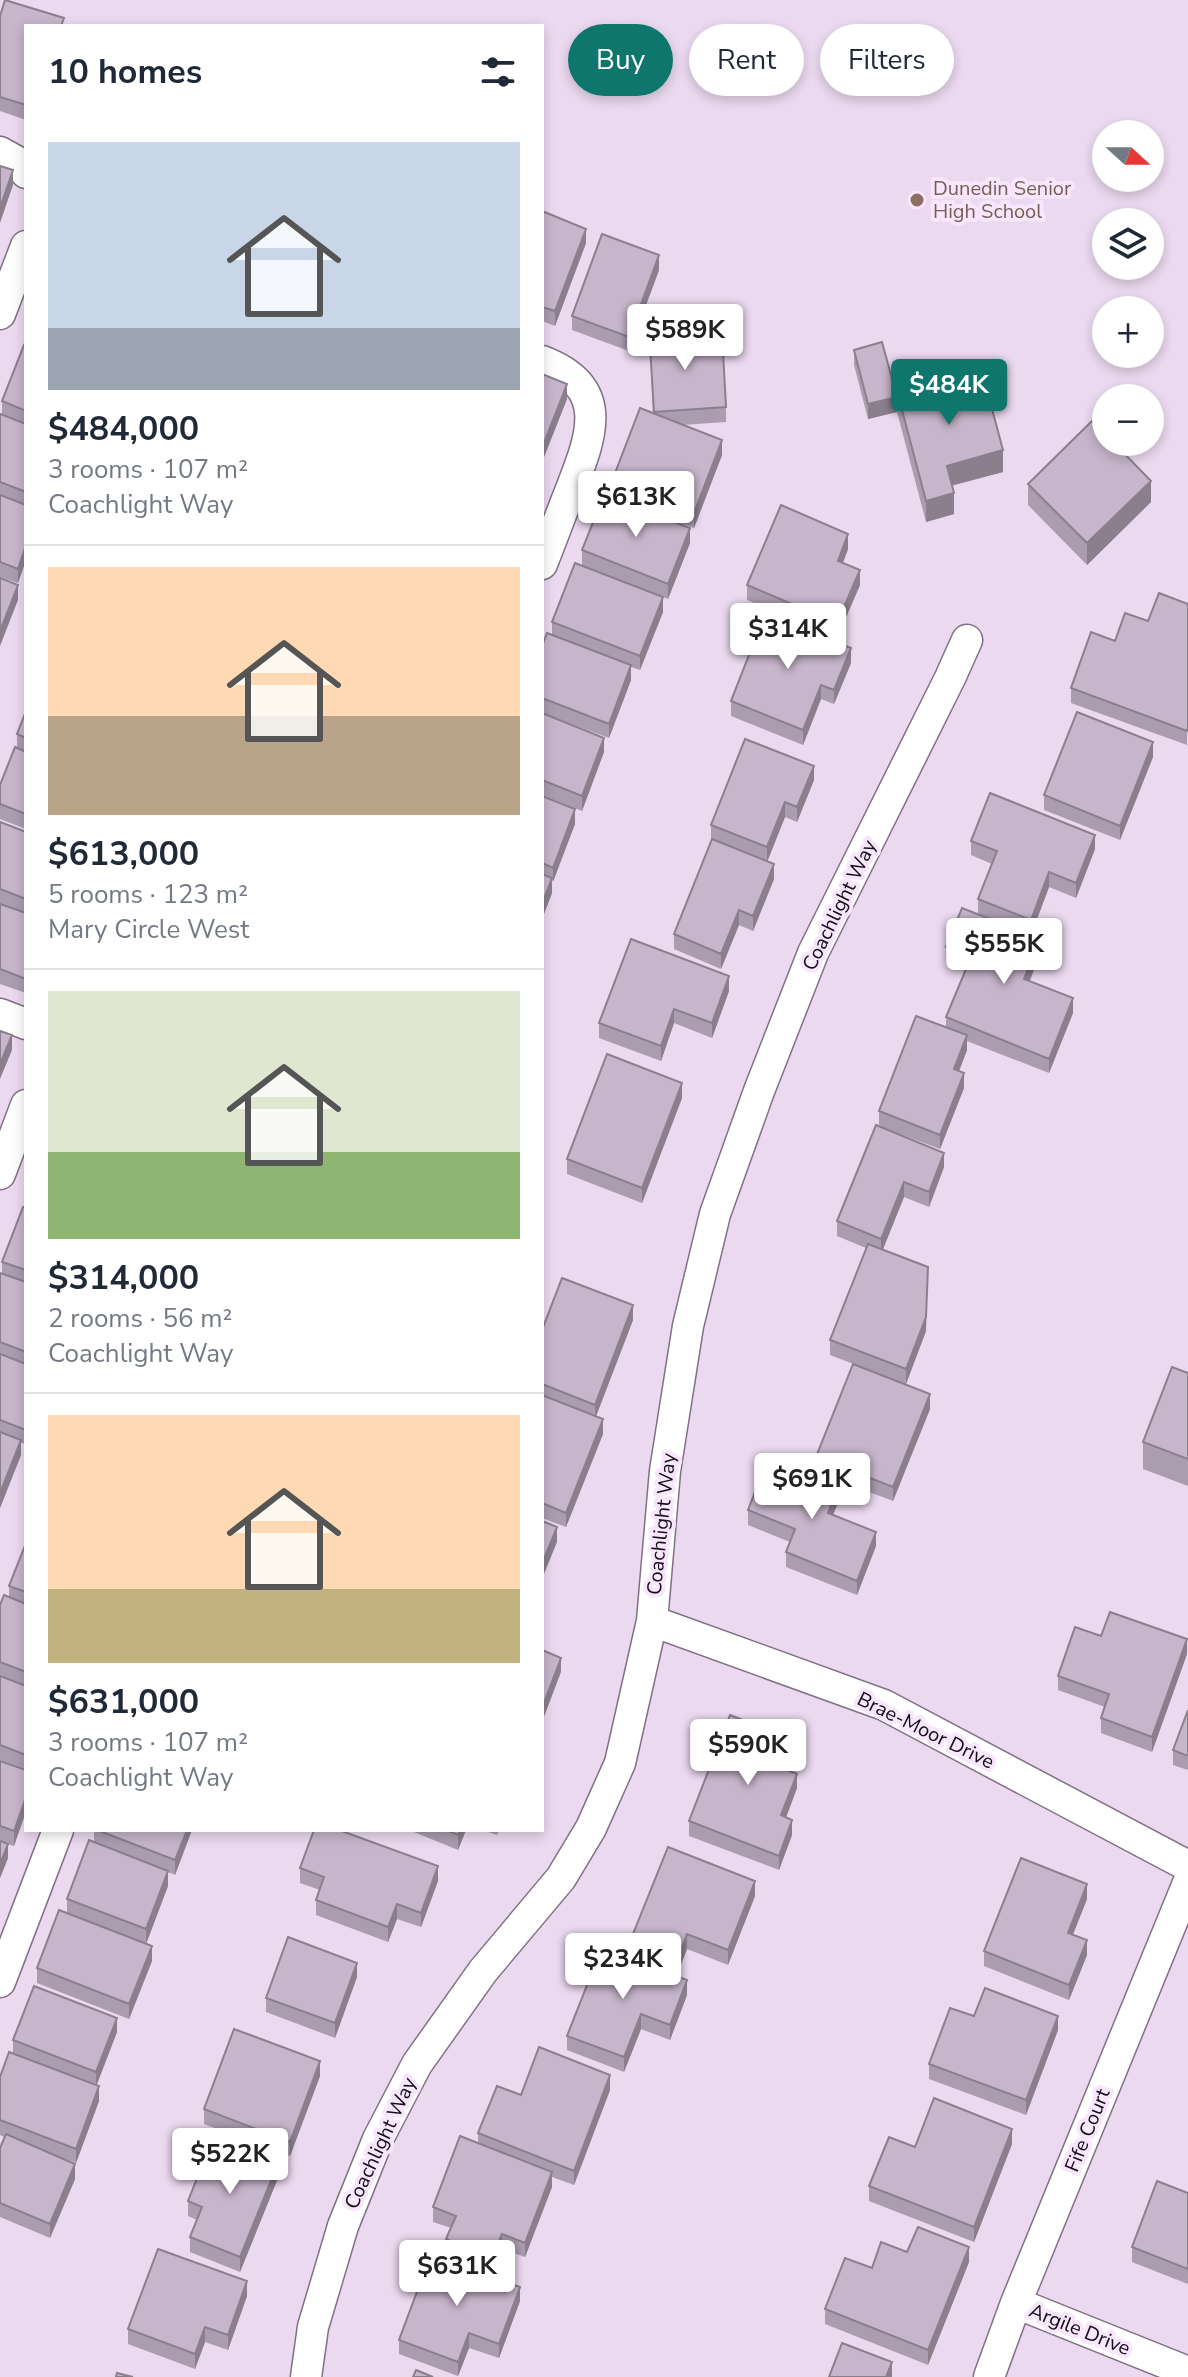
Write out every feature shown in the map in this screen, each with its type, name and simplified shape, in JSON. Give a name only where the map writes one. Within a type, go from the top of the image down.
[{"type":"street","points":[[0,152],[18,162],[24,170]]},
{"type":"street","points":[[0,314],[24,251]]},
{"type":"street","points":[[544,362],[575,379],[588,398],[592,421],[588,446],[544,559]]},
{"type":"street","name":"Coachlight Way","points":[[306,2377],[313,2327],[343,2226],[378,2139],[417,2064],[483,1971],[561,1878],[591,1828],[620,1763],[652,1621],[669,1442],[688,1326],[715,1214],[813,953],[967,640]]},
{"type":"street","points":[[0,1014],[24,1023]]},
{"type":"street","points":[[0,1174],[24,1110]]},
{"type":"street","name":"Brae-Moor Drive","points":[[652,1621],[884,1705],[1188,1866]]},
{"type":"street","points":[[0,1982],[57,1832]]},
{"type":"street","name":"Fife Court","points":[[989,2377],[1016,2303],[1188,1883]]},
{"type":"street","name":"Argile Drive","points":[[1016,2303],[1188,2372]]},
{"type":"building","points":[[5,0],[64,18],[62,24],[24,24],[24,104],[0,97],[0,16]]},
{"type":"building","points":[[0,166],[13,170],[0,208]]},
{"type":"building","points":[[544,212],[586,229],[555,311],[544,308]]},
{"type":"building","points":[[602,234],[659,255],[629,337],[572,316]]},
{"type":"building","points":[[696,326],[699,354],[723,352],[726,407],[654,412],[649,329]]},
{"type":"building","points":[[882,342],[897,397],[868,404],[854,350]]},
{"type":"building","points":[[24,345],[24,410],[2,401]]},
{"type":"building","points":[[981,368],[1003,450],[947,466],[954,493],[926,501],[897,391]]},
{"type":"building","points":[[544,375],[567,384],[544,443]]},
{"type":"building","points":[[640,408],[722,440],[694,513],[612,481]]},
{"type":"building","points":[[0,414],[24,423],[24,491],[0,482]]},
{"type":"building","points":[[1092,421],[1092,456],[1127,456],[1151,481],[1087,543],[1028,484]]},
{"type":"building","points":[[0,495],[24,504],[24,551],[18,569],[0,562]]},
{"type":"building","points":[[604,495],[690,528],[668,584],[582,550]]},
{"type":"building","points":[[781,505],[848,534],[838,561],[860,570],[837,623],[747,585]]},
{"type":"building","points":[[575,563],[663,597],[640,656],[552,622]]},
{"type":"building","points":[[0,578],[18,585],[0,631]]},
{"type":"building","points":[[1159,593],[1188,604],[1187,731],[1071,688],[1091,632],[1115,641],[1125,613],[1148,621]]},
{"type":"building","points":[[765,614],[851,648],[834,690],[821,685],[803,730],[731,701]]},
{"type":"building","points":[[547,633],[631,665],[609,724],[544,699],[544,641]]},
{"type":"building","points":[[1077,712],[1153,742],[1120,826],[1044,795]]},
{"type":"building","points":[[544,714],[604,738],[582,796],[544,781]]},
{"type":"building","points":[[24,716],[24,737],[17,734]]},
{"type":"building","points":[[745,739],[814,766],[797,807],[785,802],[767,847],[711,825]]},
{"type":"building","points":[[15,747],[24,751],[24,813],[0,804],[0,785]]},
{"type":"building","points":[[990,793],[1095,835],[1076,883],[1049,872],[1031,920],[978,899],[997,851],[971,841]]},
{"type":"building","points":[[544,797],[575,809],[553,868],[544,864]]},
{"type":"building","points":[[0,822],[24,831],[24,898],[0,889]]},
{"type":"building","points":[[712,839],[774,864],[753,916],[739,910],[721,954],[674,934]]},
{"type":"building","points":[[544,875],[552,878],[544,899]]},
{"type":"building","points":[[0,904],[24,912],[24,978],[0,969]]},
{"type":"building","points":[[962,908],[1040,939],[1024,979],[1073,998],[1049,1059],[946,1017],[971,957],[946,947]]},
{"type":"building","points":[[631,939],[729,976],[712,1023],[674,1009],[661,1046],[599,1023]]},
{"type":"building","points":[[916,1016],[967,1035],[954,1069],[964,1073],[940,1135],[879,1111]]},
{"type":"building","points":[[0,1031],[12,1035],[0,1064]]},
{"type":"building","points":[[607,1054],[682,1083],[642,1188],[567,1159]]},
{"type":"building","points":[[876,1125],[944,1153],[929,1192],[904,1182],[881,1239],[837,1221]]},
{"type":"building","points":[[23,1207],[24,1207],[24,1269],[2,1262]]},
{"type":"building","points":[[868,1244],[928,1267],[926,1317],[906,1369],[830,1340]]},
{"type":"building","points":[[0,1273],[24,1281],[24,1351],[0,1342]]},
{"type":"building","points":[[562,1278],[633,1305],[595,1405],[544,1385],[544,1325]]},
{"type":"building","points":[[0,1354],[24,1363],[24,1429],[0,1420]]},
{"type":"building","points":[[853,1364],[930,1394],[893,1487],[816,1457]]},
{"type":"building","points":[[1172,1367],[1188,1373],[1188,1459],[1143,1442]]},
{"type":"building","points":[[544,1396],[603,1419],[566,1513],[544,1504]]},
{"type":"building","points":[[0,1432],[21,1440],[0,1493]]},
{"type":"building","points":[[767,1462],[837,1490],[828,1513],[876,1532],[857,1581],[786,1552],[795,1529],[748,1510]]},
{"type":"building","points":[[544,1522],[557,1527],[544,1559]]},
{"type":"building","points":[[24,1548],[24,1591],[9,1586]]},
{"type":"building","points":[[4,1595],[24,1603],[24,1671],[0,1662],[0,1605]]},
{"type":"building","points":[[1110,1612],[1187,1639],[1152,1737],[1101,1718],[1109,1694],[1058,1676],[1075,1627],[1101,1636]]},
{"type":"building","points":[[544,1651],[561,1658],[544,1703]]},
{"type":"building","points":[[0,1676],[24,1685],[24,1754],[0,1745]]},
{"type":"building","points":[[1188,1710],[1188,1756],[1173,1750]]},
{"type":"building","points":[[730,1715],[794,1740],[783,1768],[797,1774],[781,1815],[792,1820],[779,1856],[689,1821]]},
{"type":"building","points":[[0,1761],[24,1769],[24,1803],[14,1831],[0,1826]]},
{"type":"building","points":[[102,1832],[186,1832],[175,1860]]},
{"type":"building","points":[[313,1832],[344,1832],[438,1866],[421,1913],[397,1904],[388,1927],[316,1900],[324,1877],[300,1868]]},
{"type":"building","points":[[89,1840],[168,1871],[146,1929],[67,1899]]},
{"type":"building","points":[[0,1841],[8,1844],[0,1864]]},
{"type":"building","points":[[668,1847],[755,1881],[728,1950],[687,1934],[678,1958],[631,1939]]},
{"type":"building","points":[[1021,1858],[1087,1884],[1068,1933],[1087,1940],[1069,1985],[984,1951]]},
{"type":"building","points":[[59,1910],[152,1946],[129,2004],[37,1968]]},
{"type":"building","points":[[288,1937],[357,1963],[335,2023],[266,1998]]},
{"type":"building","points":[[602,1947],[687,1980],[670,2025],[641,2014],[624,2057],[567,2036]]},
{"type":"building","points":[[34,1986],[117,2018],[96,2072],[13,2040]]},
{"type":"building","points":[[985,1988],[1058,2016],[1026,2100],[929,2064],[950,2008],[974,2016]]},
{"type":"building","points":[[234,2029],[320,2061],[290,2142],[204,2109]]},
{"type":"building","points":[[539,2047],[610,2075],[574,2171],[478,2133],[497,2086],[521,2095]]},
{"type":"building","points":[[9,2052],[99,2086],[76,2149],[0,2120],[0,2077]]},
{"type":"building","points":[[934,2098],[1012,2129],[974,2227],[869,2186],[889,2137],[915,2147]]},
{"type":"building","points":[[6,2134],[75,2164],[50,2224],[0,2203],[0,2148]]},
{"type":"building","points":[[460,2136],[552,2172],[525,2243],[502,2234],[492,2258],[446,2239],[456,2216],[433,2207]]},
{"type":"building","points":[[213,2138],[278,2163],[240,2257],[190,2237],[202,2207],[188,2201]]},
{"type":"building","points":[[1157,2181],[1188,2193],[1188,2269],[1132,2247]]},
{"type":"building","points":[[918,2227],[969,2247],[928,2350],[825,2309],[845,2258],[872,2268],[881,2242],[907,2252]]},
{"type":"building","points":[[158,2249],[247,2281],[228,2335],[205,2327],[195,2354],[128,2329]]},
{"type":"building","points":[[431,2254],[520,2287],[499,2344],[469,2333],[458,2362],[399,2340]]},
{"type":"building","points":[[842,2343],[892,2362],[886,2377],[829,2377]]},
{"type":"building","points":[[416,2370],[433,2377],[413,2377]]},
{"type":"place","name":"Dunedin Senior High School","points":[[917,200]]}]
